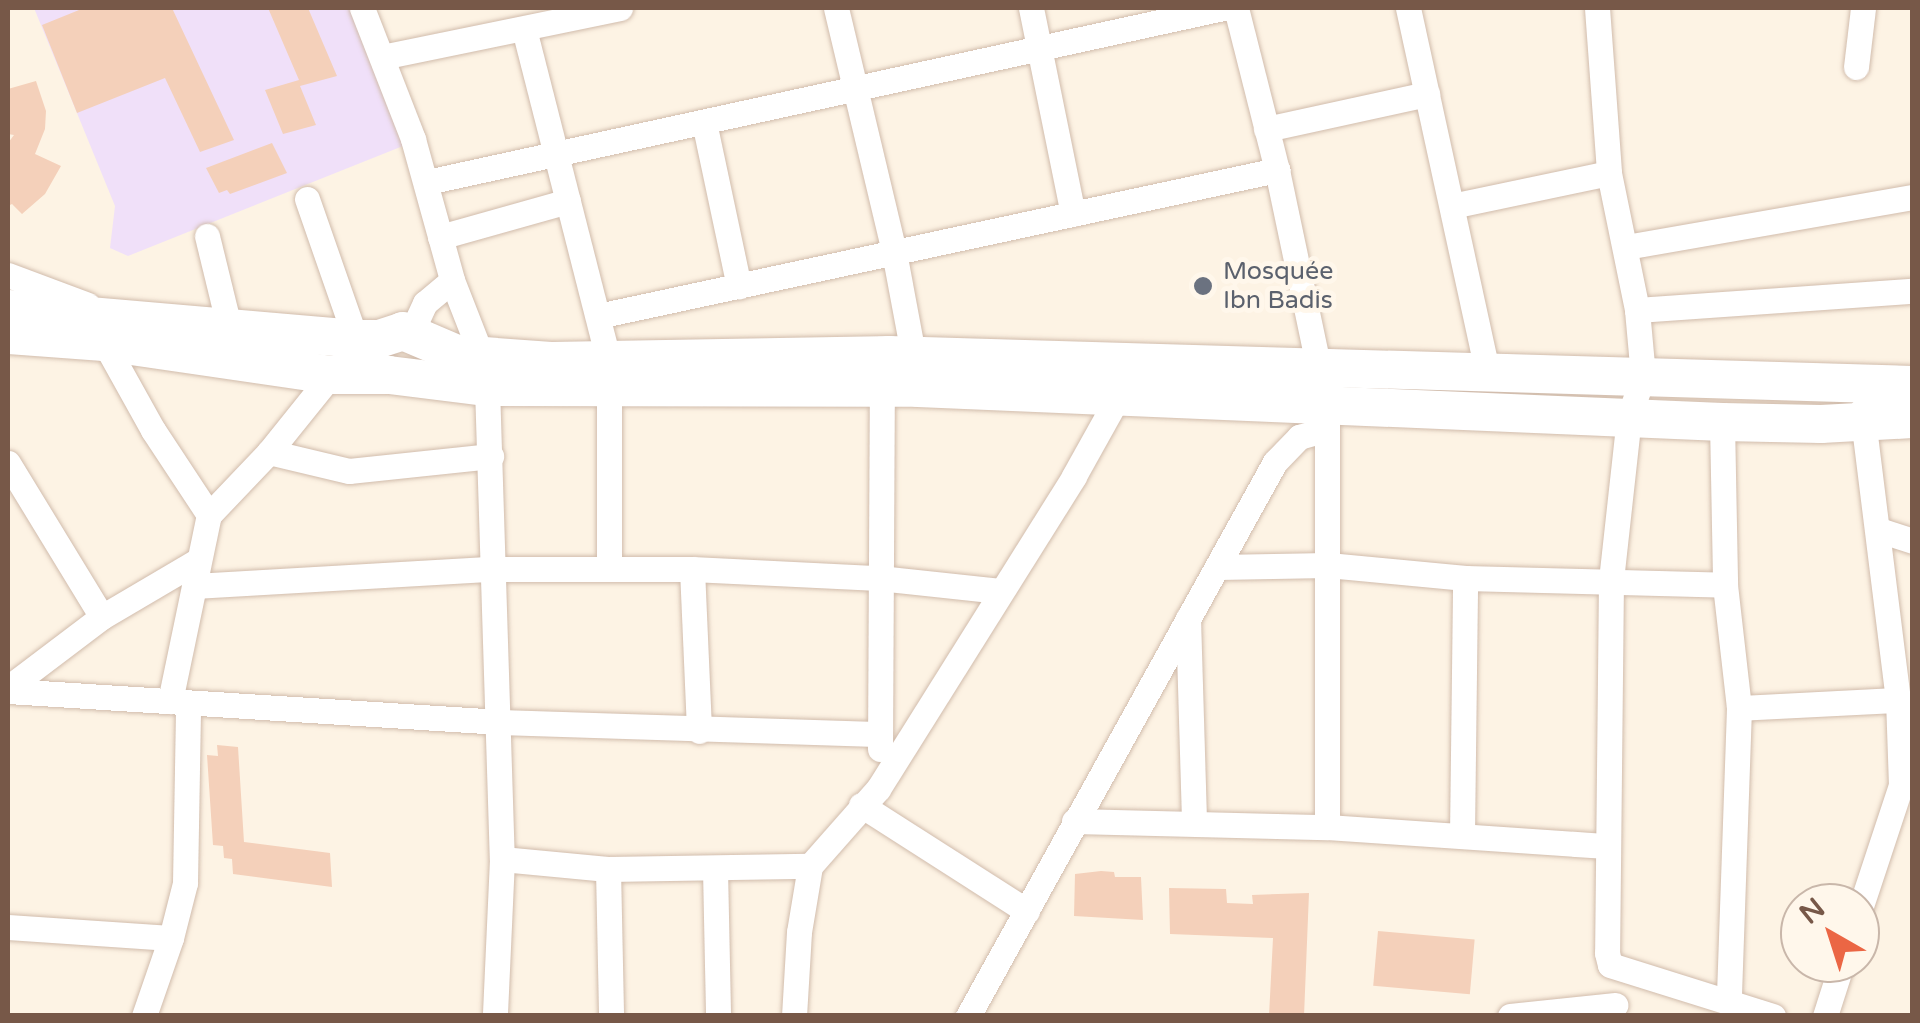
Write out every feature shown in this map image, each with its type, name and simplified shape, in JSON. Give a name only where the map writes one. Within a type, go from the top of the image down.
[{"type":"street","points":[[362,8],[427,182],[452,280],[484,372],[491,456],[502,859],[496,1016]]},
{"type":"street","points":[[382,57],[620,8]]},
{"type":"street","points":[[836,8],[894,252],[899,372],[879,578],[880,734],[870,797]]},
{"type":"street","points":[[1031,8],[1073,214]]},
{"type":"street","points":[[427,182],[1222,8]]},
{"type":"street","points":[[1236,8],[1321,367],[1327,418],[1328,827]]},
{"type":"street","points":[[1408,8],[1488,374]]},
{"type":"street","points":[[1510,1016],[1616,1010],[1606,939],[1611,580],[1629,417],[1643,376],[1626,246],[1609,173],[1597,8]]},
{"type":"street","points":[[1856,67],[1863,8]]},
{"type":"street","points":[[524,30],[598,316],[609,375],[609,569]]},
{"type":"street","points":[[1266,129],[1427,94]]},
{"type":"street","points":[[704,122],[740,286]]},
{"type":"street","points":[[598,316],[1277,170]]},
{"type":"street","points":[[1452,206],[1609,173]]},
{"type":"street","points":[[1626,246],[1912,197]]},
{"type":"street","points":[[144,1016],[185,883],[179,702],[196,574],[209,514],[349,375],[356,339],[306,198]]},
{"type":"street","points":[[440,237],[568,201]]},
{"type":"street","points":[[207,236],[228,326]]},
{"type":"street","points":[[8,275],[110,329],[153,430],[209,514]]},
{"type":"street","points":[[411,333],[425,304],[452,280]]},
{"type":"street","points":[[1636,310],[1912,292]]},
{"type":"street","points":[[8,309],[349,375],[1321,367],[1912,385]]},
{"type":"street","points":[[8,357],[26,335],[228,326],[356,339],[411,333],[484,372]]},
{"type":"street","points":[[899,372],[1327,418],[1629,417],[1722,422],[1912,419]]},
{"type":"street","points":[[1860,385],[1903,714],[1907,787],[1870,883]]},
{"type":"street","points":[[794,1016],[810,866],[870,797],[1120,395]]},
{"type":"street","points":[[968,1016],[1286,448],[1327,418]]},
{"type":"street","points":[[1722,422],[1725,585],[1739,708],[1729,1001]]},
{"type":"street","points":[[269,452],[349,471],[491,456]]},
{"type":"street","points":[[8,463],[102,618]]},
{"type":"street","points":[[1880,530],[1912,542]]},
{"type":"street","points":[[1218,566],[1328,565],[1465,578],[1725,585]]},
{"type":"street","points":[[8,690],[102,618],[196,574],[692,569],[879,578],[1000,591]]},
{"type":"street","points":[[692,569],[698,731]]},
{"type":"street","points":[[1462,836],[1465,578]]},
{"type":"street","points":[[1188,618],[1194,821]]},
{"type":"street","points":[[8,690],[496,722],[880,734]]},
{"type":"street","points":[[1739,708],[1903,714]]},
{"type":"street","points":[[870,797],[1027,912]]},
{"type":"street","points":[[1074,821],[1328,827],[1606,846]]},
{"type":"street","points":[[502,859],[608,868],[810,866]]},
{"type":"street","points":[[608,868],[610,1016]]},
{"type":"street","points":[[715,869],[718,1016]]},
{"type":"street","points":[[8,927],[170,938]]},
{"type":"street","points":[[1610,965],[1773,1016]]},
{"type":"street","points":[[1825,1016],[1836,983]]},
{"type":"shaded area","points":[[34,8],[351,8],[408,144],[128,256],[110,248],[115,206]]},
{"type":"building","points":[[84,8],[172,8],[234,140],[200,152],[165,78],[77,113],[42,25]]},
{"type":"building","points":[[268,8],[308,8],[337,76],[300,86],[316,125],[283,134],[265,90],[299,80]]},
{"type":"building","points":[[36,81],[46,111],[45,129],[35,154],[61,166],[45,194],[22,214],[12,204],[8,206],[8,143],[14,135],[8,134],[8,89]]},
{"type":"building","points":[[272,143],[287,173],[230,194],[227,190],[219,193],[206,168]]},
{"type":"building","points":[[217,745],[238,747],[244,842],[330,853],[332,887],[233,874],[232,859],[224,858],[223,846],[213,845],[207,755],[218,756]]},
{"type":"building","points":[[1114,872],[1115,877],[1141,877],[1143,920],[1074,916],[1075,874]]},
{"type":"building","points":[[1169,888],[1226,889],[1227,903],[1253,904],[1252,895],[1309,893],[1304,1016],[1269,1016],[1273,938],[1170,934]]},
{"type":"building","points":[[1378,931],[1475,939],[1470,994],[1373,986]]},
{"type":"place","name":"Mosquée Ibn Badis","points":[[1203,286]]}]
